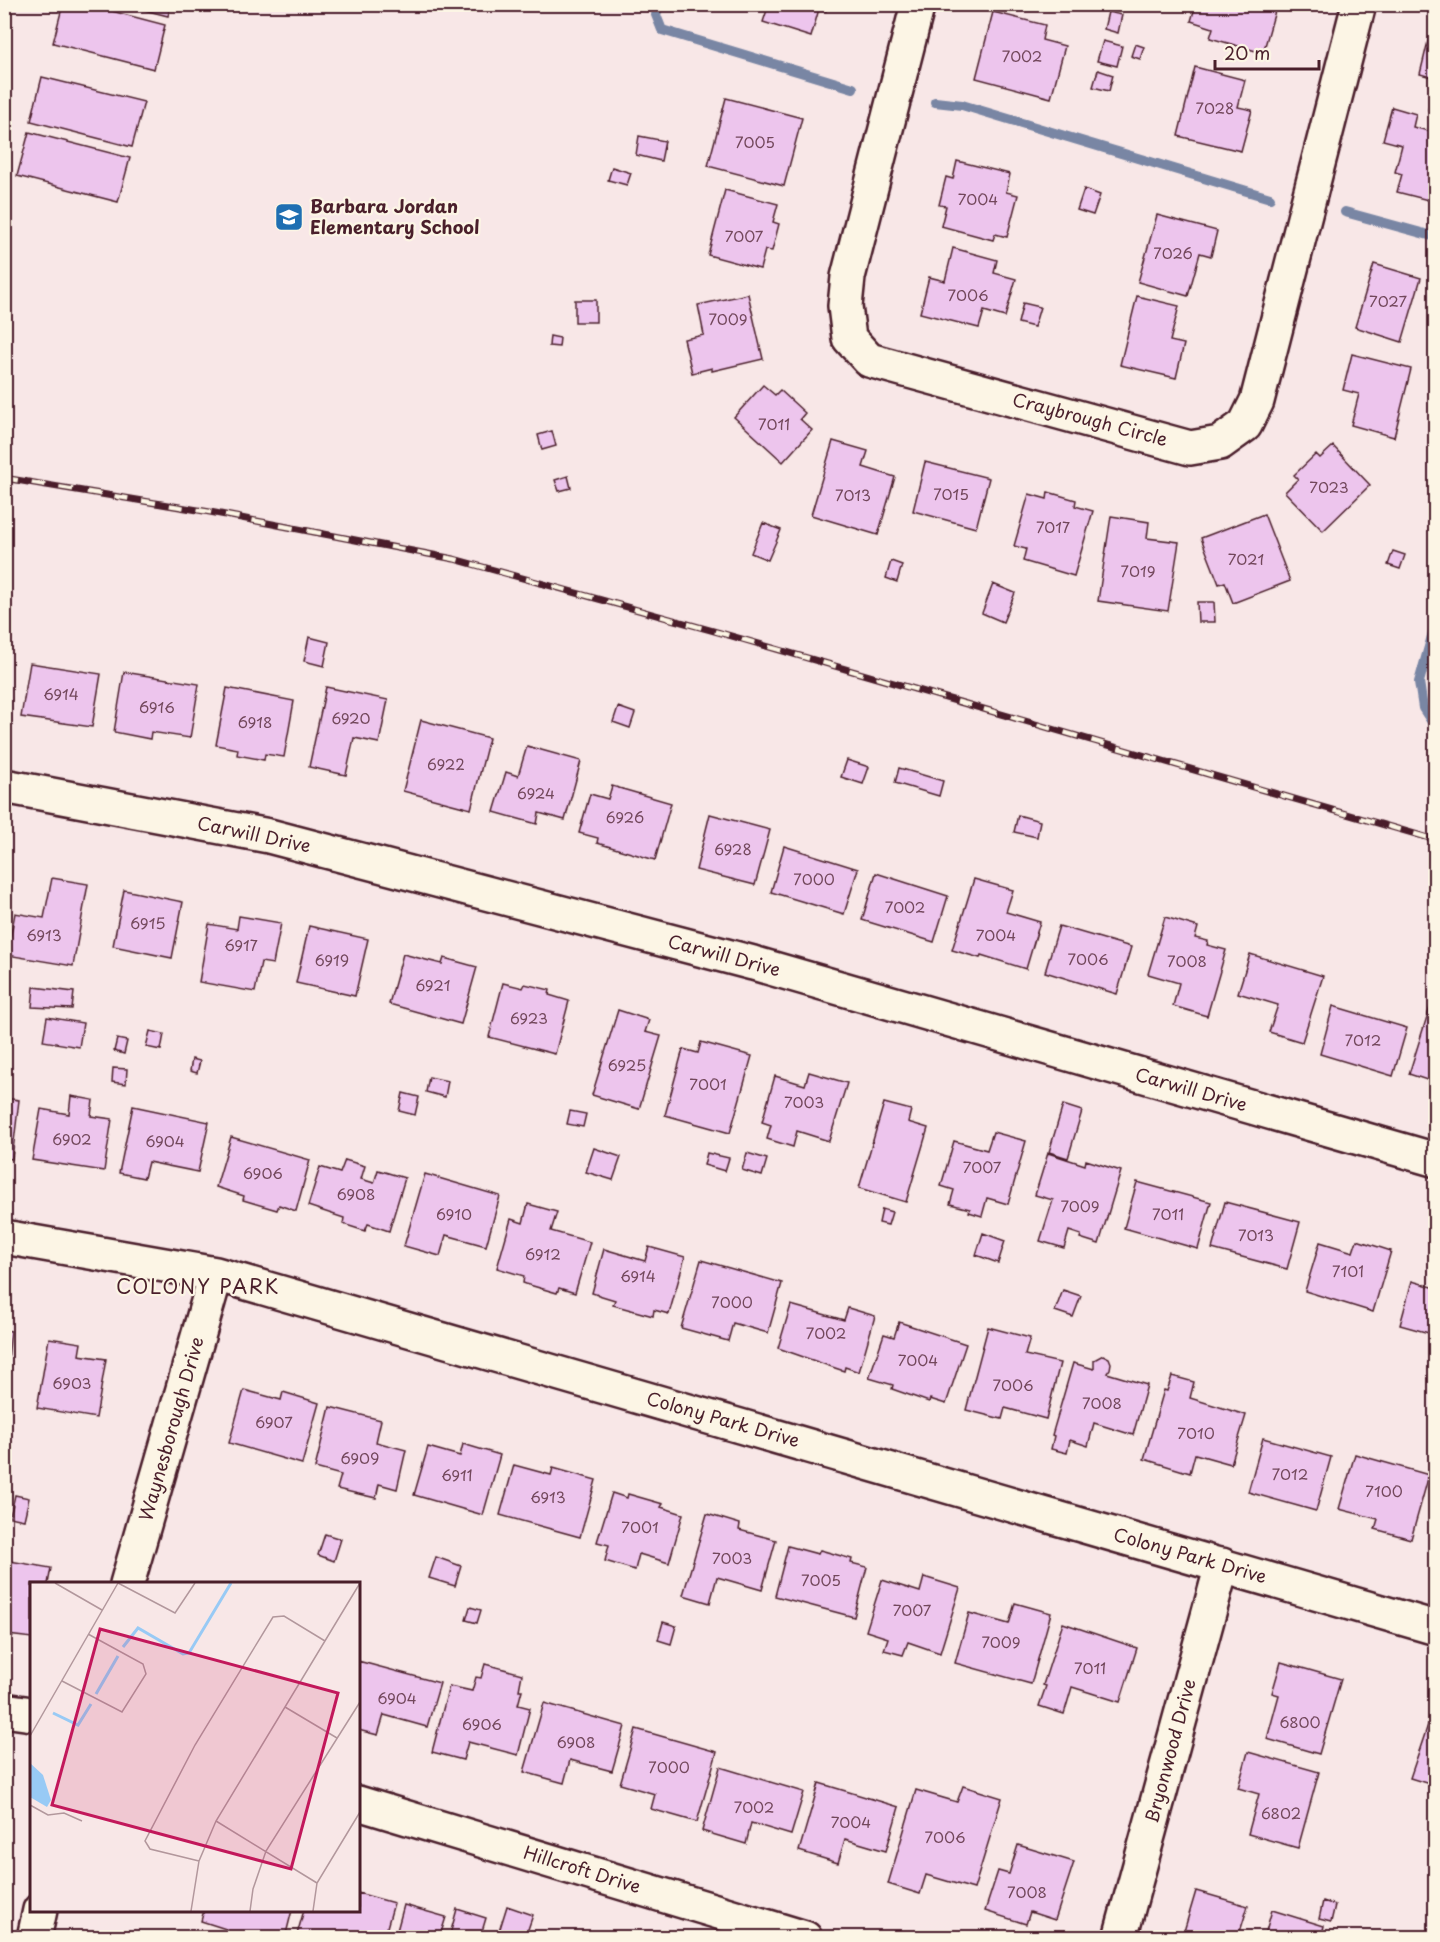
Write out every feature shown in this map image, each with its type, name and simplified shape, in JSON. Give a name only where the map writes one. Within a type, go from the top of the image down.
[{"type":"street","name":"Craybrough Circle","points":[[918,4],[848,277],[845,306],[849,338],[869,360],[1190,448],[1220,443],[1245,425],[1257,401],[1359,4]]},
{"type":"street","name":"Carwill Drive","points":[[4,786],[292,842],[753,963],[1436,1160]]},
{"type":"street","name":"Colony Park Drive","points":[[4,1237],[216,1274],[1436,1628]]},
{"type":"street","name":"Waynesborough Drive","points":[[128,1582],[216,1274]]},
{"type":"street","name":"Bryonwood Drive","points":[[1120,1938],[1222,1565]]},
{"type":"street","points":[[4,1710],[30,1714]]},
{"type":"street","name":"Hillcroft Drive","points":[[360,1804],[805,1938]]},
{"type":"street","points":[[34,1938],[40,1912]]},
{"type":"building","points":[[63,4],[85,4],[165,25],[154,69],[53,43]]},
{"type":"building","points":[[121,4],[171,4],[168,16]]},
{"type":"building","points":[[769,4],[828,4],[826,11],[819,9],[811,37],[763,22]]},
{"type":"building","points":[[1196,4],[1277,4],[1263,53],[1210,38],[1213,28],[1191,21]]},
{"type":"building","points":[[993,12],[1045,25],[1042,40],[1065,46],[1051,98],[976,78]]},
{"type":"building","points":[[1108,12],[1122,15],[1118,33],[1104,29]]},
{"type":"building","points":[[1429,37],[1436,38],[1436,112],[1428,110],[1435,78],[1420,74]]},
{"type":"building","points":[[1103,41],[1122,46],[1117,66],[1097,61]]},
{"type":"building","points":[[1135,44],[1144,47],[1140,59],[1131,56]]},
{"type":"building","points":[[1195,67],[1245,80],[1238,107],[1252,110],[1241,151],[1178,136]]},
{"type":"building","points":[[1098,70],[1113,75],[1109,91],[1093,87]]},
{"type":"building","points":[[42,77],[144,102],[132,147],[31,121]]},
{"type":"building","points":[[726,98],[802,118],[784,186],[708,166]]},
{"type":"building","points":[[1392,107],[1416,114],[1413,127],[1436,133],[1436,202],[1397,192],[1402,174],[1395,172],[1402,145],[1383,140]]},
{"type":"building","points":[[29,132],[130,158],[118,202],[17,176]]},
{"type":"building","points":[[639,136],[665,141],[661,161],[636,155]]},
{"type":"building","points":[[957,161],[1010,174],[1006,192],[1018,195],[1007,237],[995,234],[993,240],[941,226],[946,206],[939,205],[946,177],[953,179]]},
{"type":"building","points":[[612,167],[631,173],[627,185],[608,180]]},
{"type":"building","points":[[1084,189],[1100,195],[1093,215],[1077,210]]},
{"type":"building","points":[[725,190],[778,204],[773,222],[779,224],[772,251],[765,250],[760,269],[708,255]]},
{"type":"building","points":[[1157,215],[1217,231],[1211,256],[1200,253],[1188,296],[1138,282]]},
{"type":"building","points":[[953,248],[997,260],[994,273],[1016,279],[1005,317],[984,311],[979,328],[920,313],[929,277],[945,281]]},
{"type":"building","points":[[1374,264],[1421,278],[1402,342],[1355,327]]},
{"type":"building","points":[[748,294],[763,359],[712,371],[712,368],[692,373],[684,339],[704,335],[698,305]]},
{"type":"building","points":[[1137,296],[1179,306],[1170,341],[1184,344],[1176,378],[1120,365]]},
{"type":"building","points":[[575,300],[596,300],[596,322],[575,322]]},
{"type":"building","points":[[1023,303],[1040,307],[1034,327],[1018,323]]},
{"type":"building","points":[[550,336],[560,338],[559,347],[549,346]]},
{"type":"building","points":[[1352,354],[1411,369],[1394,437],[1351,425],[1359,394],[1343,390]]},
{"type":"building","points":[[763,385],[775,395],[780,390],[805,413],[800,419],[812,430],[783,462],[734,417]]},
{"type":"building","points":[[552,431],[556,446],[542,450],[538,435]]},
{"type":"building","points":[[833,441],[868,451],[863,467],[895,477],[878,535],[811,515]]},
{"type":"building","points":[[1333,446],[1370,485],[1323,531],[1285,492],[1298,479],[1294,475],[1316,454],[1320,458]]},
{"type":"building","points":[[925,462],[989,478],[976,528],[913,511]]},
{"type":"building","points":[[568,476],[571,488],[559,491],[555,480]]},
{"type":"building","points":[[1048,492],[1076,500],[1075,506],[1093,511],[1074,576],[1023,561],[1026,549],[1014,546],[1029,494],[1047,499]]},
{"type":"building","points":[[1264,514],[1290,581],[1233,603],[1225,582],[1219,584],[1201,538]]},
{"type":"building","points":[[1111,516],[1149,522],[1147,538],[1179,542],[1168,611],[1098,601]]},
{"type":"building","points":[[763,523],[781,530],[768,560],[751,553]]},
{"type":"building","points":[[1393,551],[1405,555],[1400,569],[1388,565]]},
{"type":"building","points":[[891,561],[902,565],[897,582],[886,578]]},
{"type":"building","points":[[993,584],[1015,593],[1003,622],[982,613]]},
{"type":"building","points":[[1197,602],[1214,602],[1215,622],[1198,622]]},
{"type":"building","points":[[309,637],[329,642],[324,666],[304,661]]},
{"type":"building","points":[[30,663],[101,674],[92,727],[21,717]]},
{"type":"building","points":[[124,672],[199,684],[190,738],[151,732],[150,739],[114,732]]},
{"type":"building","points":[[326,687],[388,700],[379,743],[354,738],[346,775],[309,767]]},
{"type":"building","points":[[227,688],[294,701],[284,757],[265,754],[264,760],[237,755],[238,749],[216,745]]},
{"type":"building","points":[[618,707],[635,713],[630,728],[613,722]]},
{"type":"building","points":[[421,720],[489,738],[471,809],[403,791]]},
{"type":"building","points":[[527,746],[581,761],[565,820],[539,813],[537,824],[494,812],[506,772],[518,776]]},
{"type":"building","points":[[847,760],[869,767],[863,784],[841,777]]},
{"type":"building","points":[[899,768],[943,781],[939,796],[895,783]]},
{"type":"building","points":[[612,786],[671,803],[655,860],[597,843],[598,838],[579,833],[590,794],[608,799]]},
{"type":"building","points":[[710,814],[770,830],[755,885],[696,870]]},
{"type":"building","points":[[1018,815],[1040,821],[1037,837],[1014,832]]},
{"type":"building","points":[[784,846],[858,869],[844,914],[771,892]]},
{"type":"building","points":[[876,873],[948,896],[934,942],[862,920]]},
{"type":"building","points":[[52,878],[88,884],[73,966],[7,955],[15,913],[44,918]]},
{"type":"building","points":[[974,879],[1013,890],[1006,912],[1040,922],[1026,969],[981,955],[980,958],[952,950]]},
{"type":"building","points":[[124,890],[183,902],[172,958],[113,946]]},
{"type":"building","points":[[239,916],[281,923],[273,964],[261,962],[255,992],[199,982],[209,924],[237,929]]},
{"type":"building","points":[[1165,917],[1198,927],[1195,938],[1208,941],[1207,945],[1226,950],[1207,1016],[1173,1006],[1179,983],[1148,974]]},
{"type":"building","points":[[309,926],[368,939],[355,996],[296,983]]},
{"type":"building","points":[[1059,926],[1131,947],[1117,994],[1045,972]]},
{"type":"building","points":[[403,954],[442,964],[444,958],[477,967],[461,1024],[389,1004]]},
{"type":"building","points":[[1250,954],[1323,976],[1302,1042],[1269,1032],[1278,1005],[1238,993]]},
{"type":"building","points":[[503,983],[523,988],[525,984],[550,990],[549,995],[569,1001],[555,1054],[489,1037]]},
{"type":"building","points":[[34,987],[74,992],[72,1009],[32,1007]]},
{"type":"building","points":[[1436,988],[1436,1083],[1409,1074]]},
{"type":"building","points":[[1333,1006],[1407,1028],[1393,1076],[1320,1054]]},
{"type":"building","points":[[618,1010],[649,1020],[645,1032],[661,1036],[639,1109],[592,1095]]},
{"type":"building","points":[[47,1017],[83,1023],[79,1047],[43,1041]]},
{"type":"building","points":[[150,1031],[164,1034],[161,1050],[146,1047]]},
{"type":"building","points":[[117,1039],[127,1041],[124,1054],[114,1051]]},
{"type":"building","points":[[701,1042],[752,1056],[730,1133],[665,1115],[683,1049],[698,1053]]},
{"type":"building","points":[[192,1059],[200,1061],[197,1073],[190,1071]]},
{"type":"building","points":[[113,1068],[127,1069],[126,1084],[112,1082]]},
{"type":"building","points":[[809,1072],[847,1083],[829,1141],[797,1131],[793,1147],[767,1139],[771,1125],[762,1122],[775,1076],[805,1085]]},
{"type":"building","points":[[429,1077],[448,1081],[445,1097],[426,1092]]},
{"type":"building","points":[[403,1093],[419,1097],[415,1115],[399,1111]]},
{"type":"building","points":[[71,1096],[93,1100],[91,1116],[112,1119],[104,1171],[32,1160],[41,1109],[69,1114]]},
{"type":"building","points":[[4,1098],[19,1100],[12,1159],[4,1158]]},
{"type":"building","points":[[884,1103],[911,1110],[908,1122],[928,1128],[906,1202],[859,1188]]},
{"type":"building","points":[[1063,1105],[1082,1111],[1068,1158],[1049,1152]]},
{"type":"building","points":[[133,1106],[209,1122],[198,1172],[148,1162],[144,1178],[119,1173]]},
{"type":"building","points":[[570,1111],[586,1114],[583,1127],[567,1124]]},
{"type":"building","points":[[993,1132],[1026,1141],[1008,1204],[987,1198],[982,1216],[969,1212],[970,1209],[950,1204],[954,1190],[941,1186],[954,1141],[987,1150]]},
{"type":"building","points":[[231,1137],[310,1160],[296,1211],[279,1205],[277,1210],[243,1200],[244,1196],[216,1187]]},
{"type":"building","points":[[594,1148],[621,1157],[613,1180],[586,1172]]},
{"type":"building","points":[[707,1153],[729,1158],[725,1171],[704,1165]]},
{"type":"building","points":[[747,1153],[767,1159],[762,1176],[742,1170]]},
{"type":"building","points":[[1048,1153],[1085,1165],[1086,1160],[1121,1171],[1099,1244],[1080,1238],[1081,1235],[1069,1231],[1064,1248],[1040,1241],[1053,1200],[1035,1195]]},
{"type":"building","points":[[345,1160],[365,1166],[361,1179],[374,1183],[378,1170],[405,1178],[389,1231],[368,1224],[365,1231],[343,1224],[344,1218],[308,1206],[320,1167],[340,1173]]},
{"type":"building","points":[[425,1174],[500,1196],[486,1246],[446,1235],[440,1256],[404,1246]]},
{"type":"building","points":[[1137,1182],[1211,1202],[1198,1249],[1124,1228]]},
{"type":"building","points":[[1225,1202],[1300,1222],[1287,1269],[1212,1249]]},
{"type":"building","points":[[528,1204],[557,1212],[551,1231],[590,1242],[575,1293],[559,1288],[557,1293],[526,1284],[523,1283],[524,1276],[497,1268],[511,1219],[523,1223]]},
{"type":"building","points":[[882,1209],[892,1212],[888,1225],[879,1223]]},
{"type":"building","points":[[983,1233],[1005,1241],[998,1263],[976,1255]]},
{"type":"building","points":[[1357,1240],[1391,1251],[1373,1312],[1305,1291],[1320,1242],[1353,1252]]},
{"type":"building","points":[[649,1247],[685,1257],[669,1314],[654,1310],[653,1316],[613,1305],[615,1300],[592,1293],[604,1249],[645,1261]]},
{"type":"building","points":[[701,1260],[782,1283],[768,1333],[733,1323],[728,1341],[681,1328]]},
{"type":"building","points":[[1412,1281],[1436,1288],[1436,1335],[1400,1325]]},
{"type":"building","points":[[1063,1290],[1081,1296],[1073,1317],[1055,1311]]},
{"type":"building","points":[[791,1305],[844,1320],[848,1308],[875,1316],[859,1372],[845,1367],[844,1371],[778,1348]]},
{"type":"building","points":[[899,1322],[966,1344],[946,1404],[930,1399],[929,1402],[892,1389],[893,1385],[869,1378],[884,1334],[894,1337]]},
{"type":"building","points":[[988,1327],[1030,1338],[1025,1355],[1060,1363],[1046,1419],[1005,1408],[1002,1419],[966,1410]]},
{"type":"building","points":[[4,1330],[11,1331],[5,1388],[4,1388]]},
{"type":"building","points":[[49,1338],[81,1343],[79,1355],[106,1359],[96,1418],[37,1408]]},
{"type":"building","points":[[1103,1355],[1109,1358],[1111,1363],[1107,1373],[1147,1385],[1133,1435],[1094,1423],[1088,1446],[1070,1440],[1067,1453],[1051,1449],[1054,1436],[1052,1435],[1073,1363],[1094,1369],[1094,1360]]},
{"type":"building","points":[[1172,1376],[1194,1382],[1190,1398],[1246,1415],[1231,1464],[1195,1454],[1190,1473],[1144,1459],[1164,1390],[1167,1391]]},
{"type":"building","points":[[244,1390],[281,1400],[283,1392],[319,1403],[302,1464],[229,1443]]},
{"type":"building","points":[[330,1407],[381,1420],[376,1442],[406,1450],[397,1489],[379,1484],[376,1498],[337,1489],[341,1475],[315,1468]]},
{"type":"building","points":[[1263,1438],[1331,1457],[1316,1511],[1248,1492]]},
{"type":"building","points":[[463,1444],[500,1455],[483,1515],[414,1495],[428,1447],[460,1456]]},
{"type":"building","points":[[1355,1454],[1429,1475],[1411,1539],[1375,1529],[1378,1519],[1339,1509]]},
{"type":"building","points":[[514,1465],[551,1475],[553,1468],[596,1480],[580,1537],[500,1515]]},
{"type":"building","points":[[612,1493],[627,1498],[628,1494],[663,1504],[661,1507],[683,1514],[669,1563],[639,1554],[635,1570],[605,1561],[609,1545],[597,1542]]},
{"type":"building","points":[[15,1495],[29,1498],[24,1520],[10,1517]]},
{"type":"building","points":[[707,1514],[740,1524],[739,1530],[776,1540],[762,1590],[717,1577],[710,1603],[683,1595]]},
{"type":"building","points":[[325,1534],[341,1539],[334,1561],[318,1555]]},
{"type":"building","points":[[788,1546],[818,1554],[820,1550],[852,1559],[851,1563],[867,1567],[854,1617],[775,1596]]},
{"type":"building","points":[[436,1557],[461,1566],[455,1586],[429,1578]]},
{"type":"building","points":[[4,1560],[51,1568],[48,1582],[30,1582],[30,1638],[8,1635],[10,1623],[4,1622]]},
{"type":"building","points":[[924,1577],[960,1588],[940,1653],[908,1642],[903,1655],[884,1650],[888,1638],[866,1631],[882,1580],[920,1592]]},
{"type":"building","points":[[1015,1603],[1051,1613],[1031,1684],[955,1663],[969,1613],[1009,1624]]},
{"type":"building","points":[[470,1607],[481,1610],[477,1623],[466,1620]]},
{"type":"building","points":[[663,1622],[676,1626],[671,1644],[658,1640]]},
{"type":"building","points":[[1063,1623],[1137,1648],[1120,1702],[1072,1687],[1064,1714],[1039,1706],[1046,1686],[1043,1685]]},
{"type":"building","points":[[360,1662],[440,1683],[427,1727],[384,1715],[378,1735],[360,1730]]},
{"type":"building","points":[[1281,1662],[1341,1679],[1319,1754],[1267,1739],[1279,1695],[1272,1693]]},
{"type":"building","points":[[485,1664],[522,1674],[519,1690],[522,1690],[518,1705],[530,1708],[518,1755],[468,1742],[463,1760],[432,1752],[449,1686],[472,1691],[476,1677],[481,1678]]},
{"type":"building","points":[[544,1703],[625,1726],[612,1771],[570,1760],[564,1783],[524,1772]]},
{"type":"building","points":[[1429,1722],[1436,1724],[1436,1786],[1410,1778]]},
{"type":"building","points":[[636,1729],[717,1752],[697,1822],[651,1809],[655,1794],[620,1784]]},
{"type":"building","points":[[1248,1752],[1319,1772],[1298,1848],[1248,1834],[1259,1794],[1238,1788]]},
{"type":"building","points":[[720,1767],[804,1792],[791,1835],[751,1823],[746,1844],[702,1831]]},
{"type":"building","points":[[819,1783],[899,1807],[886,1851],[845,1839],[838,1863],[799,1851]]},
{"type":"building","points":[[963,1786],[1002,1798],[974,1889],[926,1875],[920,1894],[888,1884],[916,1790],[957,1802]]},
{"type":"building","points":[[1018,1845],[1074,1862],[1055,1920],[1030,1912],[1026,1924],[985,1911],[998,1871],[1009,1874]]},
{"type":"building","points":[[1196,1891],[1248,1906],[1238,1938],[1182,1938]]},
{"type":"building","points":[[360,1894],[394,1903],[384,1938],[296,1938],[303,1912],[360,1912]]},
{"type":"building","points":[[1323,1901],[1335,1905],[1331,1922],[1319,1919]]},
{"type":"building","points":[[404,1905],[446,1917],[440,1936],[444,1938],[395,1938]]},
{"type":"building","points":[[507,1906],[533,1915],[525,1938],[497,1938]]},
{"type":"building","points":[[457,1909],[486,1918],[480,1938],[449,1938]]},
{"type":"building","points":[[1272,1910],[1324,1926],[1321,1938],[1264,1938]]},
{"type":"building","points":[[203,1912],[292,1912],[285,1938],[261,1938],[244,1932],[242,1938],[223,1938],[226,1929],[201,1921]]},
{"type":"waterway","points":[[659,4],[656,15],[662,30],[853,88]]},
{"type":"waterway","points":[[935,102],[962,105],[1270,198]]},
{"type":"waterway","points":[[1345,212],[1436,237]]},
{"type":"waterway","points":[[1436,622],[1419,682],[1423,708],[1436,728]]},
{"type":"railway","points":[[4,478],[210,512],[454,559],[721,633],[1436,840]]},
{"type":"place","name":"Barbara Jordan Elementary School","points":[[289,217]]},
{"type":"district","name":"COLONY PARK","points":[[198,1287]]}]
